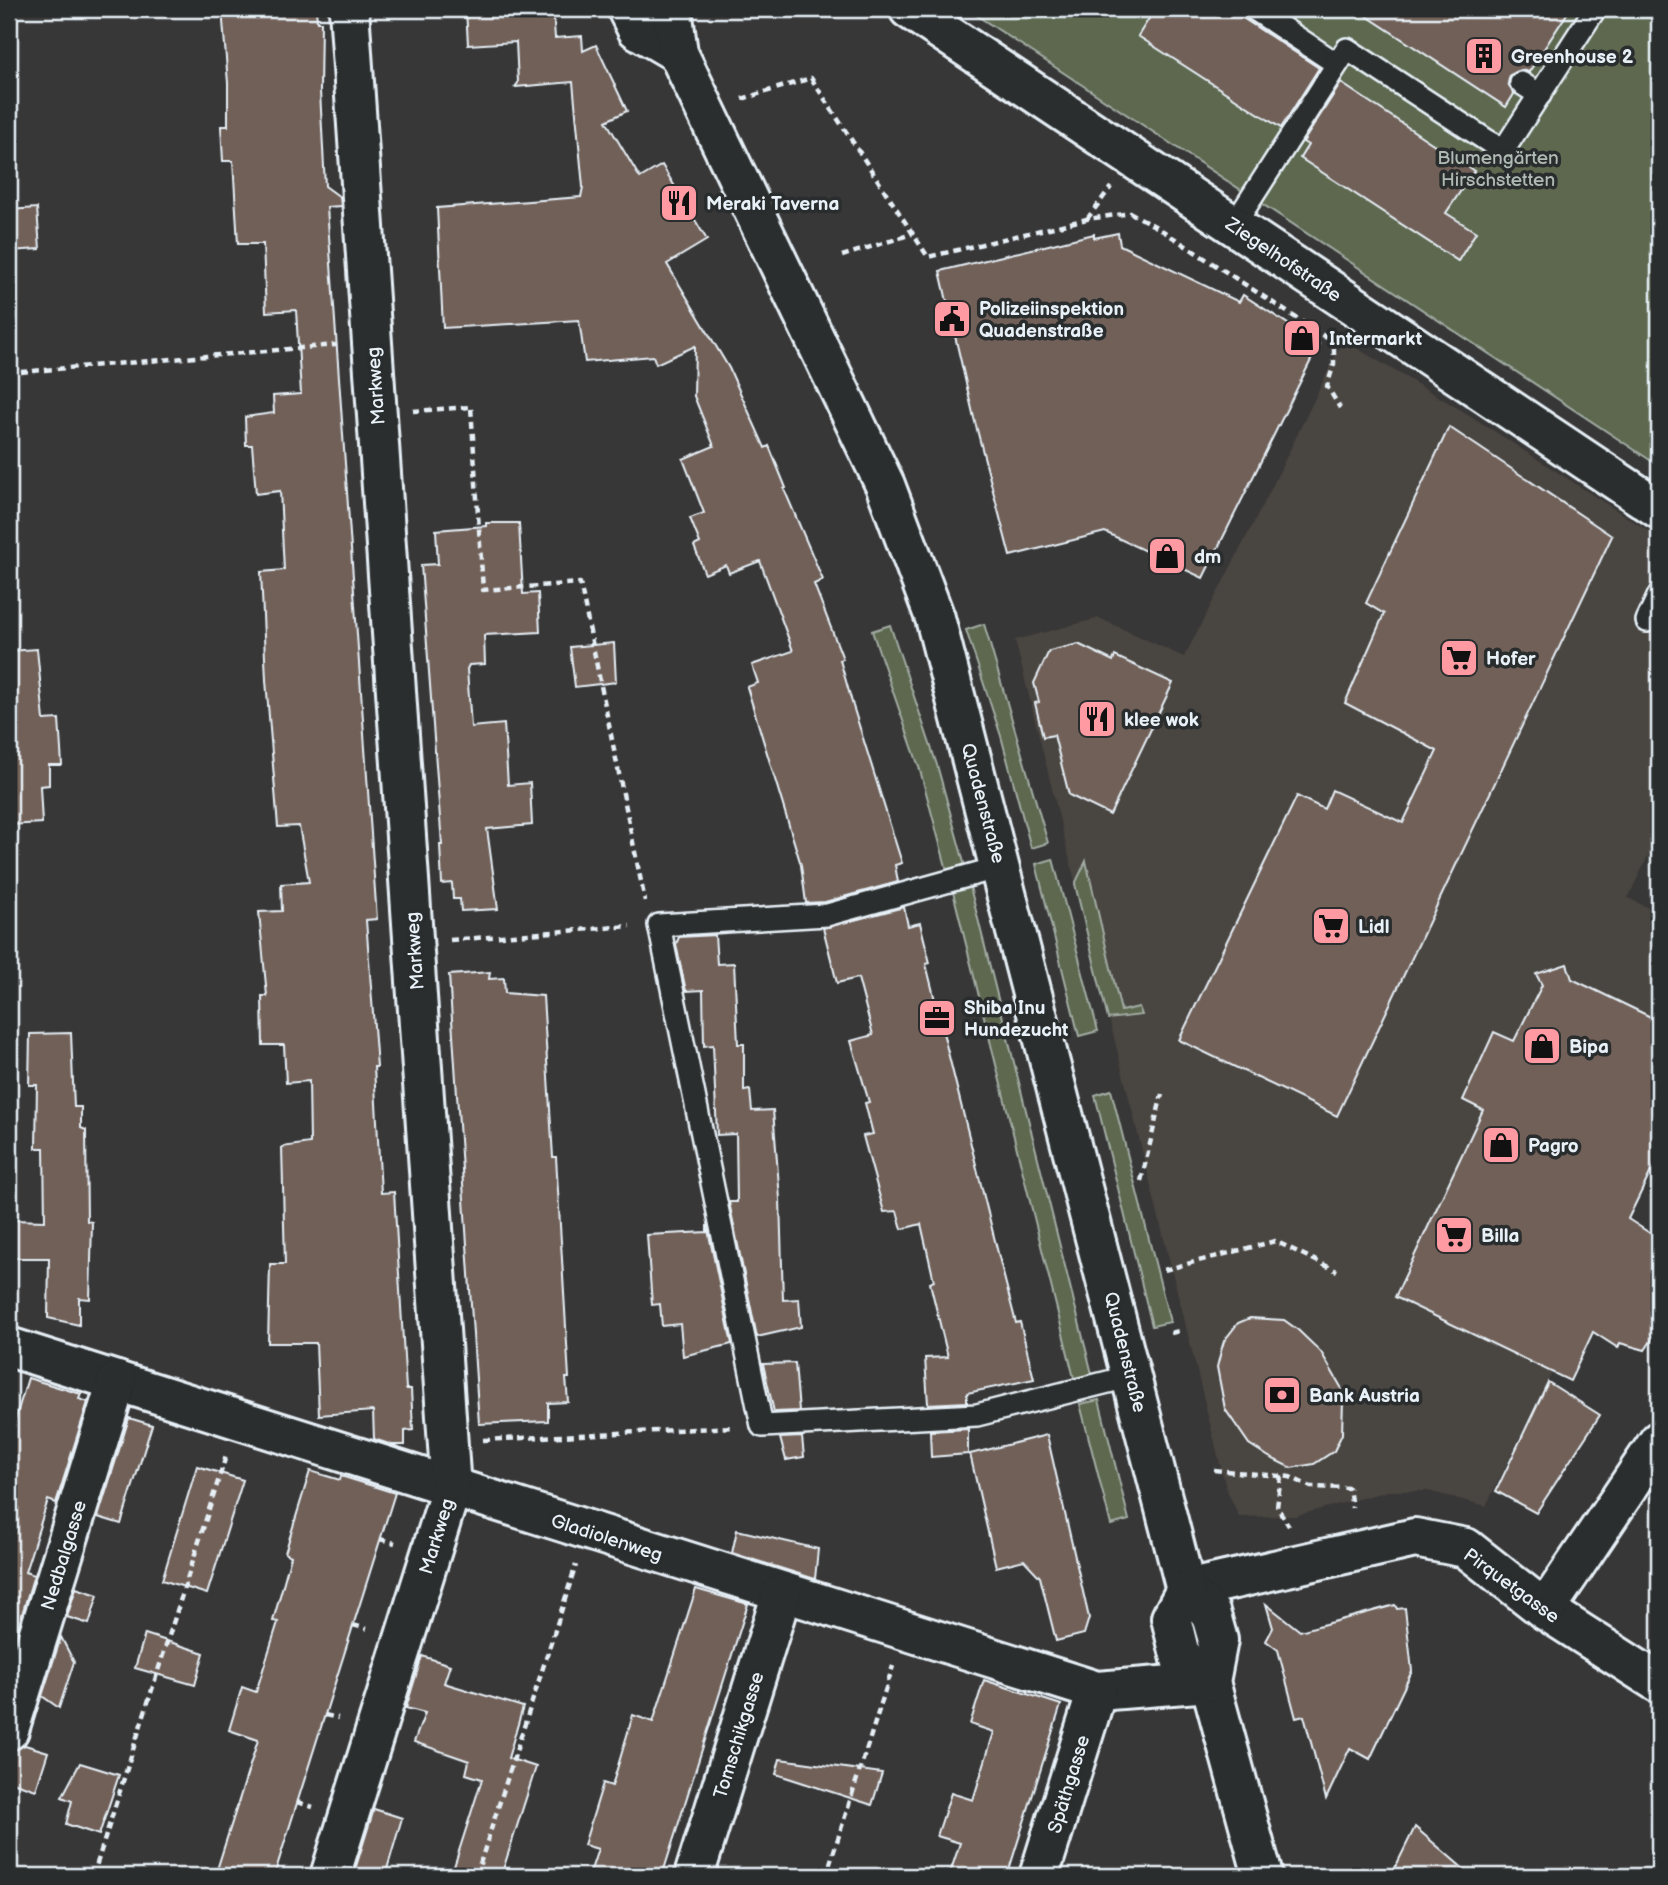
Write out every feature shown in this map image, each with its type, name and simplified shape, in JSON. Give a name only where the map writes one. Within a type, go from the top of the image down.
[{"type":"street","name":"Markweg","points":[[330,1876],[451,1489],[349,9]]},
{"type":"street","points":[[627,9],[637,29],[678,53]]},
{"type":"street","name":"Quadenstraße","points":[[672,9],[678,53],[885,485],[935,618],[1186,1590]]},
{"type":"street","name":"Ziegelhofstraße","points":[[909,9],[1659,509]]},
{"type":"street","name":"Gladiolenweg","points":[[9,1347],[451,1489],[1097,1691],[1210,1682]]},
{"type":"street","name":"Nedbalgasse","points":[[9,1730],[117,1381]]},
{"type":"street","points":[[1545,1610],[1659,1441]]},
{"type":"street","name":"Pirquetgasse","points":[[1186,1590],[1415,1538],[1466,1548],[1545,1610],[1659,1683]]},
{"type":"street","points":[[1186,1590],[1171,1618],[1181,1660],[1210,1682],[1263,1876]]},
{"type":"street","name":"Tomschikgasse","points":[[694,1876],[782,1593]]},
{"type":"street","name":"Späthgasse","points":[[1039,1876],[1097,1691]]},
{"type":"lane","points":[[1254,9],[1337,64]]},
{"type":"lane","points":[[1234,225],[1347,49],[1503,151],[1540,95],[1566,34],[1595,9]]},
{"type":"lane","points":[[1521,83],[1540,95]]},
{"type":"lane","points":[[1647,621],[1659,595]]},
{"type":"lane","points":[[1000,867],[827,915],[655,925],[762,1426],[977,1415],[1132,1376]]},
{"type":"path","points":[[740,99],[811,78],[928,257],[1087,219],[1130,213],[1334,342]]},
{"type":"path","points":[[842,257],[912,234]]},
{"type":"path","points":[[1335,292],[1334,364],[1327,386],[1339,408]]},
{"type":"path","points":[[9,373],[372,342]]},
{"type":"path","points":[[377,413],[471,407],[483,590],[580,583],[655,925],[505,933],[413,944]]},
{"type":"path","points":[[1141,1181],[1162,1094]]},
{"type":"path","points":[[1164,1270],[1275,1241],[1337,1271]]},
{"type":"path","points":[[1171,1333],[1179,1331]]},
{"type":"path","points":[[93,1876],[237,1420]]},
{"type":"path","points":[[448,1442],[762,1426]]},
{"type":"path","points":[[1214,1470],[1290,1476],[1311,1487],[1349,1488],[1352,1508]]},
{"type":"path","points":[[1281,1476],[1277,1507],[1289,1526]]},
{"type":"path","points":[[477,1876],[587,1531]]},
{"type":"path","points":[[826,1876],[904,1631]]},
{"type":"shaded area","points":[[1343,340],[1471,416],[1659,538],[1659,833],[1628,898],[1659,913],[1659,1156],[1486,1506],[1428,1491],[1388,1491],[1295,1516],[1239,1517],[1226,1488],[1015,640],[1099,618],[1184,657],[1267,497]]},
{"type":"green space","name":"Blumengärten Hirschstetten","points":[[967,9],[1659,9],[1659,466]]},
{"type":"green space","points":[[984,624],[1048,843],[1031,848],[1001,736],[966,630]]},
{"type":"green space","points":[[890,625],[937,765],[966,870],[948,874],[920,770],[872,631]]},
{"type":"green space","points":[[1053,859],[1098,1031],[1079,1036],[1036,864]]},
{"type":"green space","points":[[1086,861],[1121,1011],[1139,1007],[1142,1015],[1108,1019],[1075,884]]},
{"type":"green space","points":[[970,887],[1094,1382],[1076,1386],[953,892]]},
{"type":"green space","points":[[1111,1090],[1170,1322],[1152,1326],[1095,1095]]},
{"type":"green space","points":[[1099,1400],[1129,1520],[1111,1525],[1080,1404]]},
{"type":"building","points":[[222,9],[316,9],[317,22],[321,22],[320,91],[325,186],[340,197],[341,206],[327,207],[377,919],[366,920],[377,1067],[374,1067],[381,1193],[394,1192],[406,1389],[411,1389],[413,1430],[405,1431],[405,1445],[392,1445],[374,1439],[373,1411],[319,1415],[316,1343],[268,1343],[270,1264],[285,1264],[282,1147],[310,1143],[309,1081],[286,1083],[284,1045],[263,1045],[262,996],[267,996],[259,912],[282,911],[281,884],[309,882],[299,826],[278,827],[266,680],[261,572],[284,570],[280,491],[256,494],[252,445],[246,445],[245,417],[274,413],[273,396],[301,394],[296,310],[266,312],[263,244],[238,244],[233,161],[223,161],[221,126],[228,126],[228,83]]},
{"type":"building","points":[[466,9],[553,9],[555,38],[582,36],[583,51],[596,45],[627,111],[606,121],[640,178],[662,165],[707,240],[667,264],[729,368],[765,448],[769,446],[786,488],[784,489],[823,580],[814,584],[843,659],[840,660],[853,706],[902,863],[895,865],[898,882],[825,902],[806,903],[801,865],[747,687],[758,683],[752,665],[793,651],[760,561],[729,573],[726,565],[705,574],[694,546],[700,543],[690,518],[704,513],[683,459],[714,446],[694,396],[695,346],[656,364],[653,356],[585,362],[579,320],[443,328],[437,208],[581,197],[583,187],[573,82],[515,87],[518,83],[516,42],[468,45]]},
{"type":"building","points":[[1155,9],[1229,9],[1319,68],[1281,128],[1138,36]]},
{"type":"building","name":"Greenhouse 2","points":[[1356,9],[1570,9],[1529,72],[1521,70],[1510,75],[1508,83],[1514,94],[1506,107]]},
{"type":"building","points":[[1341,83],[1474,171],[1446,213],[1476,232],[1458,261],[1300,158],[1308,145],[1303,142]]},
{"type":"building","points":[[37,208],[40,249],[9,251],[9,210]]},
{"type":"building","points":[[1118,233],[1120,245],[1239,302],[1243,295],[1319,344],[1203,578],[1105,532],[1010,556],[974,418],[940,271],[1094,234],[1094,238]]},
{"type":"building","points":[[1449,427],[1612,536],[1337,1116],[1179,1040],[1297,796],[1324,809],[1332,790],[1403,823],[1437,751],[1345,703],[1384,614],[1366,603]]},
{"type":"building","points":[[486,523],[519,523],[523,594],[538,593],[540,632],[484,635],[485,664],[469,665],[467,669],[471,727],[504,724],[508,785],[530,783],[532,825],[487,829],[498,909],[461,911],[460,899],[453,899],[452,883],[442,884],[442,845],[421,565],[438,564],[436,530],[486,526]]},
{"type":"building","points":[[614,643],[616,682],[575,687],[570,647]]},
{"type":"building","name":"klee wok","points":[[1078,644],[1113,661],[1115,656],[1173,683],[1110,815],[1069,795],[1054,735],[1043,737],[1035,703],[1039,702],[1034,683],[1049,651]]},
{"type":"building","points":[[37,649],[44,720],[59,719],[62,765],[49,765],[49,785],[40,786],[42,823],[9,825],[9,651]]},
{"type":"building","points":[[904,907],[908,926],[920,923],[930,963],[926,964],[1001,1265],[1016,1323],[1020,1322],[1034,1379],[967,1393],[967,1402],[928,1404],[925,1358],[948,1357],[930,1283],[934,1281],[921,1224],[902,1229],[897,1211],[884,1212],[863,1136],[873,1134],[865,1103],[869,1102],[851,1041],[873,1035],[858,978],[837,983],[823,928]]},
{"type":"building","points":[[715,935],[717,964],[734,963],[738,1044],[744,1044],[744,1091],[750,1090],[752,1111],[773,1110],[780,1199],[783,1300],[799,1299],[801,1327],[757,1337],[729,1202],[737,1202],[736,1134],[717,1135],[713,1045],[704,1046],[703,990],[686,991],[676,944],[679,937]]},
{"type":"building","points":[[1567,964],[1572,979],[1659,1021],[1659,1155],[1628,1219],[1659,1239],[1659,1329],[1645,1350],[1620,1343],[1618,1348],[1593,1332],[1570,1381],[1395,1297],[1483,1110],[1463,1100],[1494,1032],[1514,1041],[1542,985],[1536,974]]},
{"type":"building","points":[[490,972],[489,979],[504,978],[505,993],[543,996],[569,1378],[566,1378],[568,1402],[548,1403],[548,1421],[479,1424],[449,975]]},
{"type":"building","points":[[71,1033],[74,1107],[81,1107],[81,1128],[86,1130],[87,1221],[92,1222],[90,1299],[79,1298],[79,1325],[48,1318],[49,1258],[14,1258],[12,1220],[45,1221],[44,1148],[36,1148],[37,1085],[29,1085],[30,1034]]},
{"type":"building","points":[[707,1225],[732,1344],[683,1356],[680,1324],[662,1326],[660,1304],[652,1305],[647,1235],[707,1232]]},
{"type":"building","name":"Bank Austria","points":[[1250,1318],[1284,1320],[1298,1330],[1321,1352],[1341,1387],[1342,1434],[1334,1451],[1314,1464],[1291,1468],[1269,1457],[1249,1444],[1225,1409],[1217,1367],[1221,1351],[1224,1341],[1238,1323]]},
{"type":"building","points":[[795,1363],[799,1411],[774,1412],[763,1364]]},
{"type":"building","points":[[28,1378],[81,1394],[79,1399],[88,1402],[56,1503],[48,1500],[25,1572],[34,1575],[9,1657],[9,1421],[14,1423]]},
{"type":"building","points":[[1548,1382],[1600,1415],[1536,1513],[1496,1491]]},
{"type":"building","points":[[129,1418],[152,1425],[121,1524],[98,1517]]},
{"type":"building","points":[[968,1429],[968,1454],[931,1457],[930,1431]]},
{"type":"building","points":[[1047,1435],[1089,1618],[1084,1634],[1056,1641],[1040,1577],[1024,1560],[996,1567],[970,1454]]},
{"type":"building","points":[[802,1437],[804,1457],[786,1460],[780,1438]]},
{"type":"building","points":[[197,1466],[243,1480],[207,1594],[162,1580]]},
{"type":"building","points":[[310,1471],[340,1480],[341,1476],[395,1493],[274,1876],[215,1876],[258,1740],[229,1730],[242,1687],[256,1692],[278,1622],[273,1621],[291,1556],[285,1553]]},
{"type":"building","points":[[737,1530],[818,1549],[815,1579],[732,1553]]},
{"type":"building","points":[[76,1588],[98,1595],[89,1624],[67,1617]]},
{"type":"building","points":[[696,1589],[748,1604],[662,1876],[589,1876],[598,1849],[584,1845],[603,1783],[612,1786],[633,1715],[653,1722]]},
{"type":"building","points":[[1266,1604],[1300,1631],[1395,1605],[1397,1609],[1405,1608],[1412,1671],[1370,1759],[1350,1748],[1326,1799],[1304,1716],[1296,1718],[1278,1650],[1266,1641],[1273,1628]]},
{"type":"building","points":[[145,1634],[204,1653],[195,1685],[135,1668]]},
{"type":"building","points":[[61,1637],[74,1662],[59,1708],[42,1696]]},
{"type":"building","points":[[422,1656],[450,1665],[444,1683],[523,1707],[508,1758],[536,1767],[501,1876],[451,1876],[482,1779],[466,1774],[469,1761],[414,1742],[425,1713],[406,1708]]},
{"type":"building","points":[[984,1680],[1061,1705],[1007,1876],[949,1876],[960,1843],[937,1836],[951,1793],[973,1800],[994,1732],[970,1724]]},
{"type":"building","points":[[25,1745],[48,1752],[36,1790],[9,1781],[9,1751]]},
{"type":"building","points":[[780,1759],[882,1773],[872,1805],[776,1774]]},
{"type":"building","points":[[80,1763],[119,1775],[99,1835],[66,1824],[72,1801],[62,1797]]},
{"type":"building","points":[[374,1809],[402,1818],[385,1876],[353,1876]]},
{"type":"building","points":[[1415,1827],[1472,1876],[1391,1876]]},
{"type":"place","name":"Greenhouse 2","points":[[1484,56]]},
{"type":"place","name":"Meraki Taverna","points":[[679,203]]},
{"type":"place","name":"Polizeiinspektion Quadenstraße","points":[[952,319]]},
{"type":"place","name":"Intermarkt","points":[[1302,338]]},
{"type":"place","name":"dm","points":[[1167,556]]},
{"type":"place","name":"Hofer","points":[[1459,658]]},
{"type":"place","name":"klee wok","points":[[1097,719]]},
{"type":"place","name":"Lidl","points":[[1331,926]]},
{"type":"place","name":"Shiba Inu Hundezucht","points":[[937,1018]]},
{"type":"place","name":"Bipa","points":[[1542,1046]]},
{"type":"place","name":"Pagro","points":[[1501,1145]]},
{"type":"place","name":"Billa","points":[[1454,1235]]},
{"type":"place","name":"Bank Austria","points":[[1282,1395]]}]
